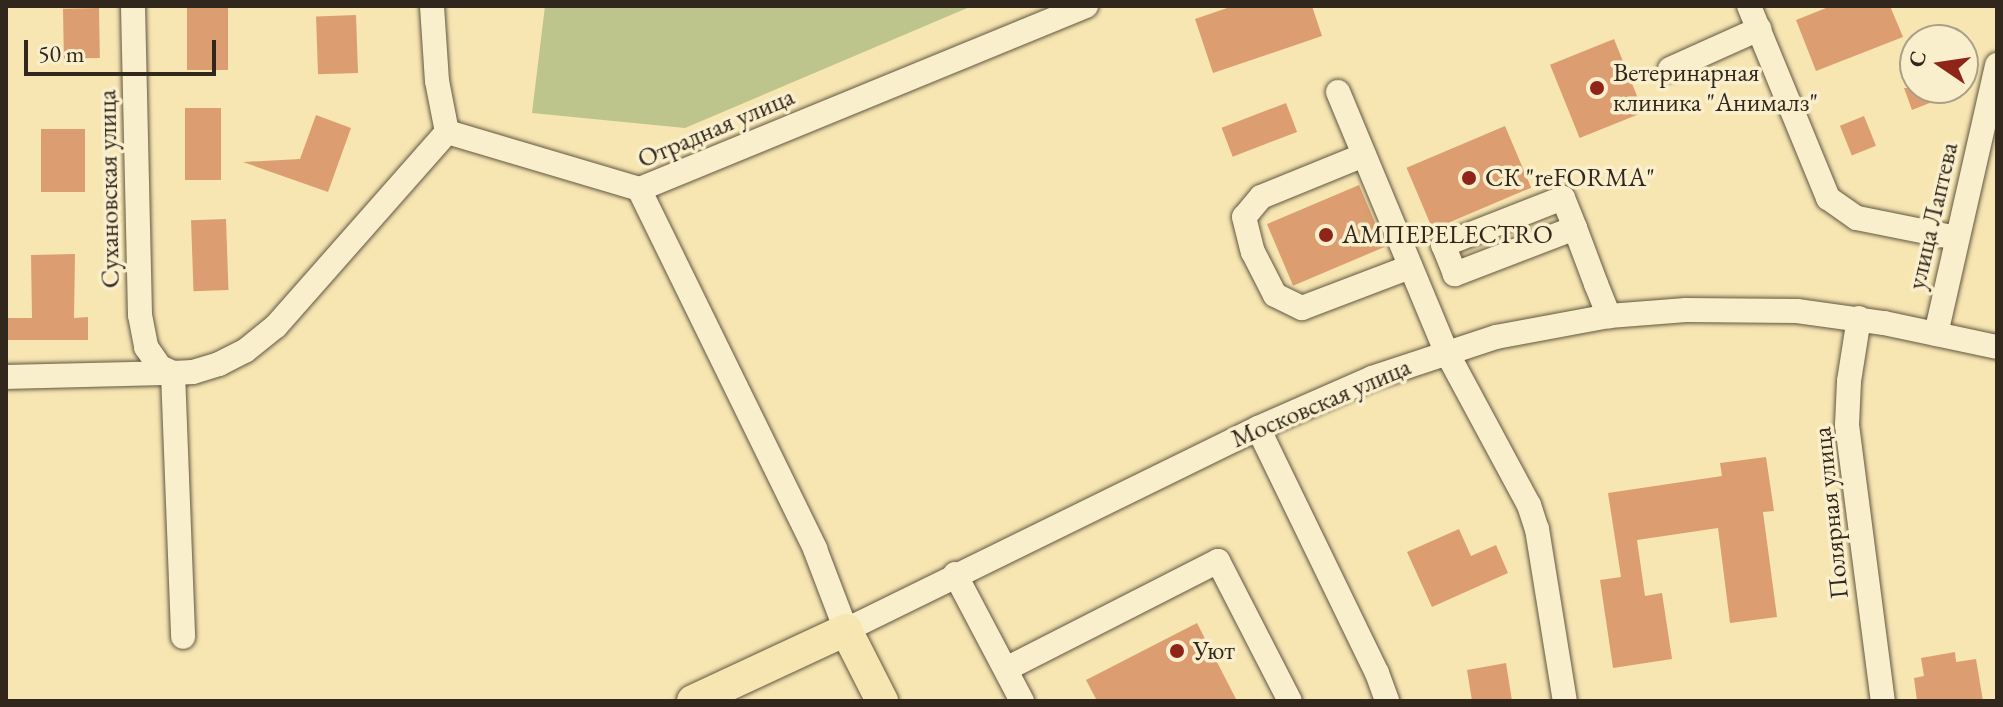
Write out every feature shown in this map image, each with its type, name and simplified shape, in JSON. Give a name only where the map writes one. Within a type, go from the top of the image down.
[{"type":"main road","name":"Московская улица","points":[[693,701],[846,630]]},
{"type":"main road","points":[[846,630],[882,701]]},
{"type":"street","name":"Сухановская улица","points":[[133,6],[140,315],[146,347],[167,370]]},
{"type":"street","points":[[432,6],[437,81],[447,132]]},
{"type":"street","name":"Отрадная улица","points":[[846,630],[815,549],[639,189],[1086,6]]},
{"type":"street","points":[[1749,6],[1828,198],[1857,218],[1956,238]]},
{"type":"street","points":[[1670,69],[1759,29]]},
{"type":"street","name":"улица Лаптева","points":[[1936,334],[1997,65]]},
{"type":"street","points":[[1338,92],[1446,351],[1529,505],[1537,529],[1565,701]]},
{"type":"street","points":[[6,377],[167,370],[193,372],[245,351],[276,326],[447,132]]},
{"type":"street","points":[[447,132],[639,189]]},
{"type":"street","points":[[1364,155],[1261,197],[1244,217],[1253,252],[1275,295],[1302,308],[1410,267]]},
{"type":"street","points":[[1575,228],[1455,274],[1443,245],[1563,198],[1575,228],[1609,316]]},
{"type":"street","name":"Московская улица","points":[[846,630],[1258,428],[1372,378],[1446,351],[1548,326],[1609,316],[1686,310],[1763,310],[1859,318],[1997,347]]},
{"type":"street","name":"Полярная улица","points":[[1859,318],[1849,381],[1848,439],[1883,701]]},
{"type":"street","points":[[167,370],[183,637]]},
{"type":"street","points":[[1258,428],[1377,673],[1387,701]]},
{"type":"street","points":[[1006,669],[1218,561],[1290,701]]},
{"type":"street","points":[[955,574],[1022,701]]},
{"type":"green space","points":[[545,6],[972,6],[685,128],[532,113]]},
{"type":"building","points":[[187,6],[228,6],[228,70],[187,70]]},
{"type":"building","points":[[1233,6],[1312,6],[1322,36],[1213,73],[1195,19]]},
{"type":"building","points":[[1831,6],[1890,6],[1899,27],[1899,39],[1816,71],[1796,20]]},
{"type":"building","points":[[99,8],[100,58],[64,59],[63,9]]},
{"type":"building","points":[[356,15],[358,73],[318,74],[316,16]]},
{"type":"building","name":"Ветеринарная клиника \"Анималз\"","points":[[1614,39],[1644,112],[1580,138],[1550,65]]},
{"type":"building","points":[[1286,103],[1297,132],[1233,157],[1222,128]]},
{"type":"building","points":[[1910,104],[1927,104],[1912,110]]},
{"type":"building","points":[[185,108],[221,108],[221,180],[185,180]]},
{"type":"building","points":[[316,115],[351,128],[328,192],[243,162],[300,159]]},
{"type":"building","points":[[1864,116],[1876,146],[1852,155],[1840,126]]},
{"type":"building","name":"СК \"reFORMA\"","points":[[1505,126],[1531,188],[1433,229],[1407,168]]},
{"type":"building","points":[[41,129],[85,129],[85,192],[41,192]]},
{"type":"building","name":"АМПЕРELECTRO","points":[[1359,185],[1385,247],[1293,286],[1267,224]]},
{"type":"building","points":[[226,219],[228,290],[193,291],[191,220]]},
{"type":"building","points":[[75,254],[74,318],[88,317],[88,340],[6,340],[6,318],[32,318],[31,255]]},
{"type":"building","points":[[1766,457],[1774,511],[1763,512],[1777,617],[1730,623],[1718,528],[1637,540],[1645,596],[1662,593],[1672,659],[1613,668],[1600,580],[1621,577],[1608,493],[1722,476],[1720,463]]},
{"type":"building","points":[[1459,529],[1471,556],[1496,545],[1508,573],[1432,607],[1407,552]]},
{"type":"building","name":"Уют","points":[[1197,623],[1237,701],[1097,701],[1086,680]]},
{"type":"building","points":[[1955,652],[1956,662],[1976,659],[1983,701],[1917,701],[1914,678],[1924,676],[1921,658]]},
{"type":"building","points":[[1506,663],[1512,701],[1472,701],[1467,670]]},
{"type":"place","name":"Ветеринарная клиника \"Анималз\"","points":[[1597,88]]},
{"type":"place","name":"СК \"reFORMA\"","points":[[1469,178]]},
{"type":"place","name":"АМПЕРELECTRO","points":[[1326,235]]},
{"type":"place","name":"Уют","points":[[1177,651]]}]
